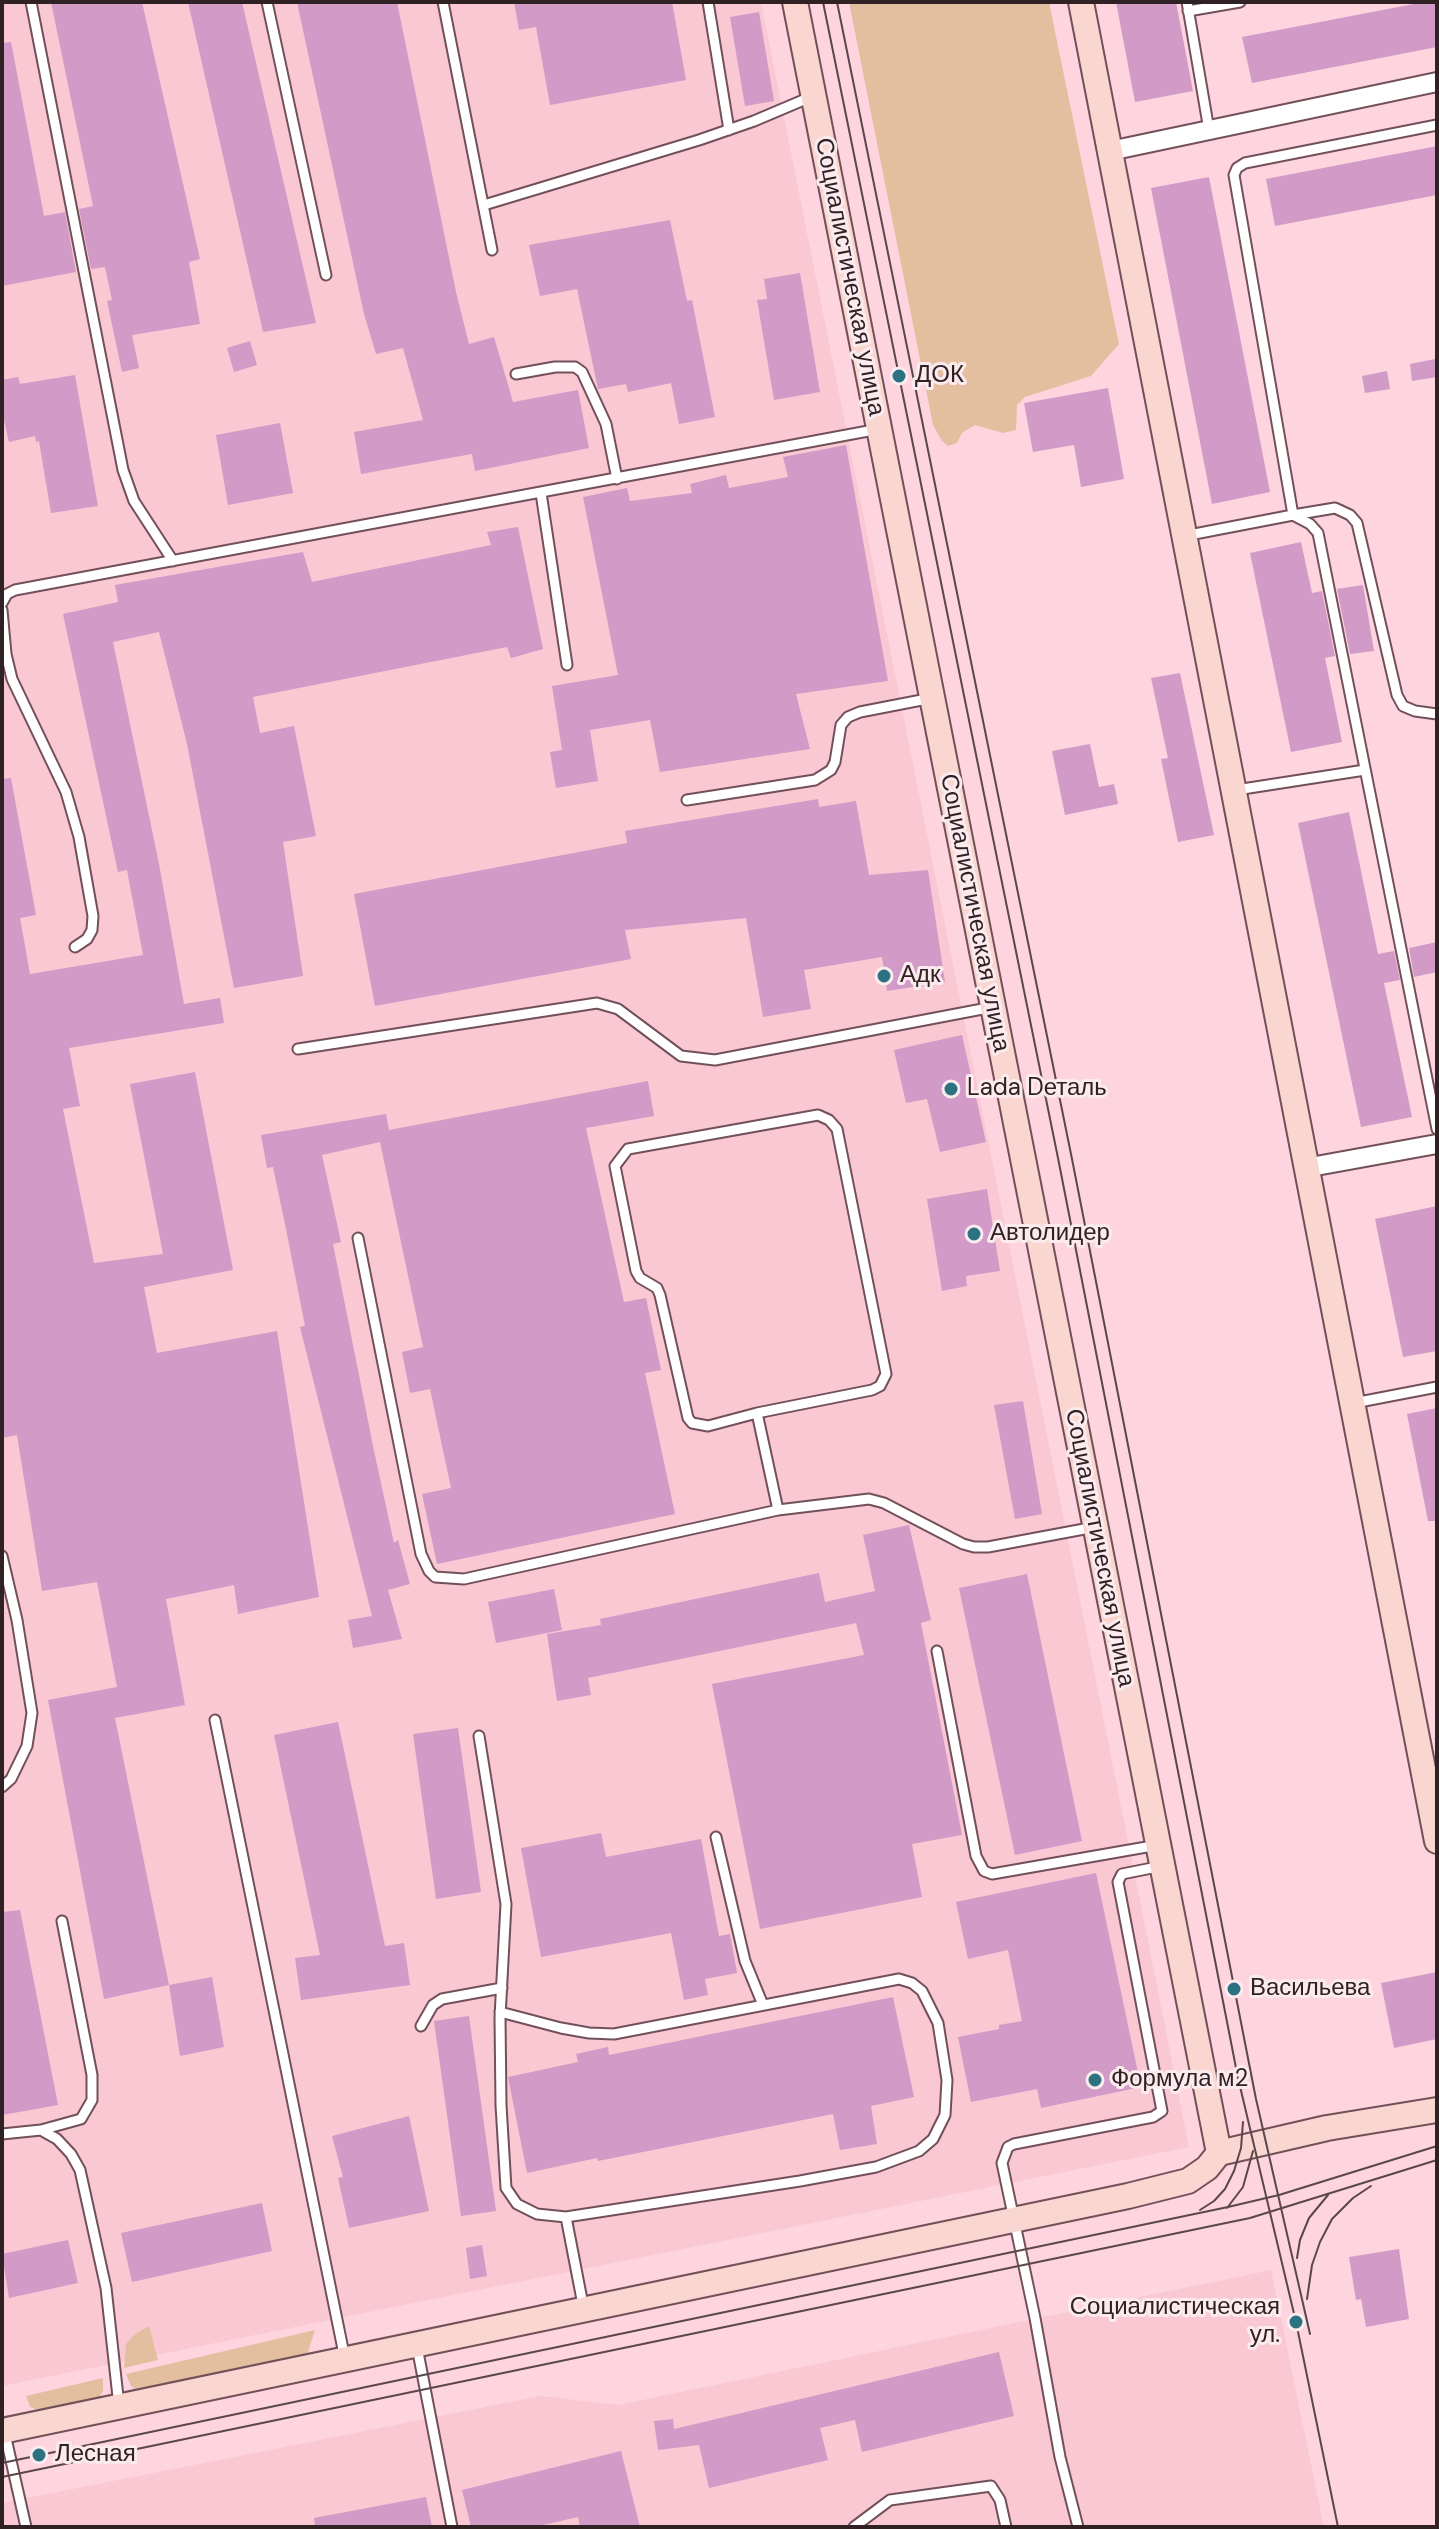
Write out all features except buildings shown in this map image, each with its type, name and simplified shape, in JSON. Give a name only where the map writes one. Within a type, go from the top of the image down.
[{"type":"street","name":"Социалистическая улица","points":[[795,2],[1219,2153]]},
{"type":"street","points":[[1081,2],[1437,1841]]},
{"type":"street","points":[[1110,151],[1437,82]]},
{"type":"street","points":[[1305,1168],[1437,1144]]},
{"type":"street","points":[[3,2430],[1014,2220],[1188,2181],[1207,2168],[1219,2153],[1327,2128],[1437,2110]]},
{"type":"lane","points":[[31,2],[123,470],[134,501],[173,561]]},
{"type":"lane","points":[[267,2],[326,275]]},
{"type":"lane","points":[[443,2],[492,250]]},
{"type":"lane","points":[[708,2],[729,130]]},
{"type":"lane","points":[[1209,130],[1188,7],[1240,2]]},
{"type":"lane","points":[[484,205],[729,130],[813,96]]},
{"type":"lane","points":[[1293,515],[1235,171],[1245,163],[1437,125]]},
{"type":"lane","points":[[516,374],[555,367],[575,367],[582,372],[606,424],[617,479]]},
{"type":"lane","points":[[2,603],[7,594],[15,590],[879,429]]},
{"type":"lane","points":[[541,493],[567,665]]},
{"type":"lane","points":[[1184,536],[1335,508],[1350,515],[1357,523],[1397,695],[1403,706],[1437,714]]},
{"type":"lane","points":[[1293,515],[1310,524],[1318,533],[1437,1129]]},
{"type":"lane","points":[[2,610],[12,679],[66,792],[79,837],[93,916],[92,930],[87,939],[75,947]]},
{"type":"lane","points":[[687,800],[815,780],[831,770],[835,762],[837,736],[848,717],[932,698]]},
{"type":"lane","points":[[1233,791],[1365,770]]},
{"type":"lane","points":[[298,1049],[597,1003],[618,1009],[681,1056],[715,1060],[993,1007]]},
{"type":"lane","points":[[809,1114],[823,1116],[837,1129],[886,1374],[880,1386],[872,1390],[757,1413],[708,1426],[692,1423],[688,1418],[660,1295],[657,1288],[640,1278],[636,1271],[615,1166],[628,1149],[809,1114]]},
{"type":"lane","points":[[358,1238],[421,1554],[435,1577],[464,1579],[778,1510],[869,1499],[884,1503],[974,1547],[1095,1527]]},
{"type":"lane","points":[[1352,1403],[1437,1387]]},
{"type":"lane","points":[[757,1413],[778,1510]]},
{"type":"lane","points":[[2,1556],[17,1620],[32,1713],[27,1746],[11,1779],[2,1787]]},
{"type":"lane","points":[[937,1651],[976,1856],[984,1871],[992,1874],[1160,1856]]},
{"type":"lane","points":[[215,1720],[345,2359]]},
{"type":"lane","points":[[479,1736],[506,1904],[500,2012],[506,2188],[510,2196],[526,2210],[550,2217],[566,2217],[876,2167],[919,2151],[933,2139],[945,2115],[945,2069],[938,2023],[931,2004],[912,1983],[899,1979],[614,2034],[577,2031],[500,2012]]},
{"type":"lane","points":[[716,1837],[745,1961],[763,2005]]},
{"type":"lane","points":[[1078,2527],[1060,2457],[1002,2163],[1008,2147],[1153,2117],[1162,2111],[1118,1882],[1122,1874],[1160,1856]]},
{"type":"lane","points":[[2,2134],[41,2130],[81,2119],[92,2100],[92,2075],[62,1921]]},
{"type":"lane","points":[[421,2026],[433,2005],[442,1999],[502,1988]]},
{"type":"lane","points":[[41,2130],[57,2139],[80,2170],[106,2288],[119,2406]]},
{"type":"lane","points":[[566,2217],[584,2310]]},
{"type":"lane","points":[[417,2344],[452,2527]]},
{"type":"lane","points":[[3,2430],[26,2527]]},
{"type":"lane","points":[[854,2527],[890,2500],[991,2486],[1000,2500],[1006,2527]]},
{"type":"shaded area","points":[[2,2],[761,2],[1189,2147],[2,2386]]},
{"type":"shaded area","points":[[849,2],[1049,2],[1119,344],[1091,376],[1025,397],[1017,405],[1016,430],[1003,433],[975,425],[962,433],[957,443],[948,446],[933,425]]},
{"type":"shaded area","points":[[1271,2270],[1324,2527],[2,2527],[2,2503],[541,2396],[618,2405]]},
{"type":"shaded area","points":[[149,2326],[158,2360],[124,2368],[126,2344]]},
{"type":"shaded area","points":[[315,2330],[306,2358],[142,2394],[131,2386],[126,2374]]},
{"type":"shaded area","points":[[103,2378],[103,2391],[97,2402],[51,2415],[30,2407],[26,2396]]},
{"type":"tram line","points":[[823,2],[1058,1158],[1238,2078],[1296,2322],[1338,2527]]},
{"type":"tram line","points":[[837,2],[1072,1159],[1256,2099],[1310,2334]]},
{"type":"tram line","points":[[1200,2210],[1225,2189],[1234,2171],[1241,2148],[1243,2122]]},
{"type":"tram line","points":[[2,2463],[1228,2207],[1279,2195],[1437,2146]]},
{"type":"tram line","points":[[1227,2208],[1243,2187],[1253,2151]]},
{"type":"tram line","points":[[2,2477],[1250,2218],[1437,2160]]},
{"type":"tram line","points":[[1307,2299],[1312,2265],[1332,2219],[1353,2198],[1371,2186]]},
{"type":"tram line","points":[[1297,2258],[1309,2218],[1328,2195]]},
{"type":"place","name":"ДОК","points":[[899,376]]},
{"type":"place","name":"Адк","points":[[884,976]]},
{"type":"place","name":"Lada Dеталь","points":[[951,1089]]},
{"type":"place","name":"Автолидер","points":[[974,1234]]},
{"type":"place","name":"Васильева","points":[[1234,1989]]},
{"type":"place","name":"Формула м2","points":[[1095,2080]]},
{"type":"place","name":"Социалистическая ул.","points":[[1296,2322]]},
{"type":"place","name":"Лесная","points":[[39,2455]]}]
